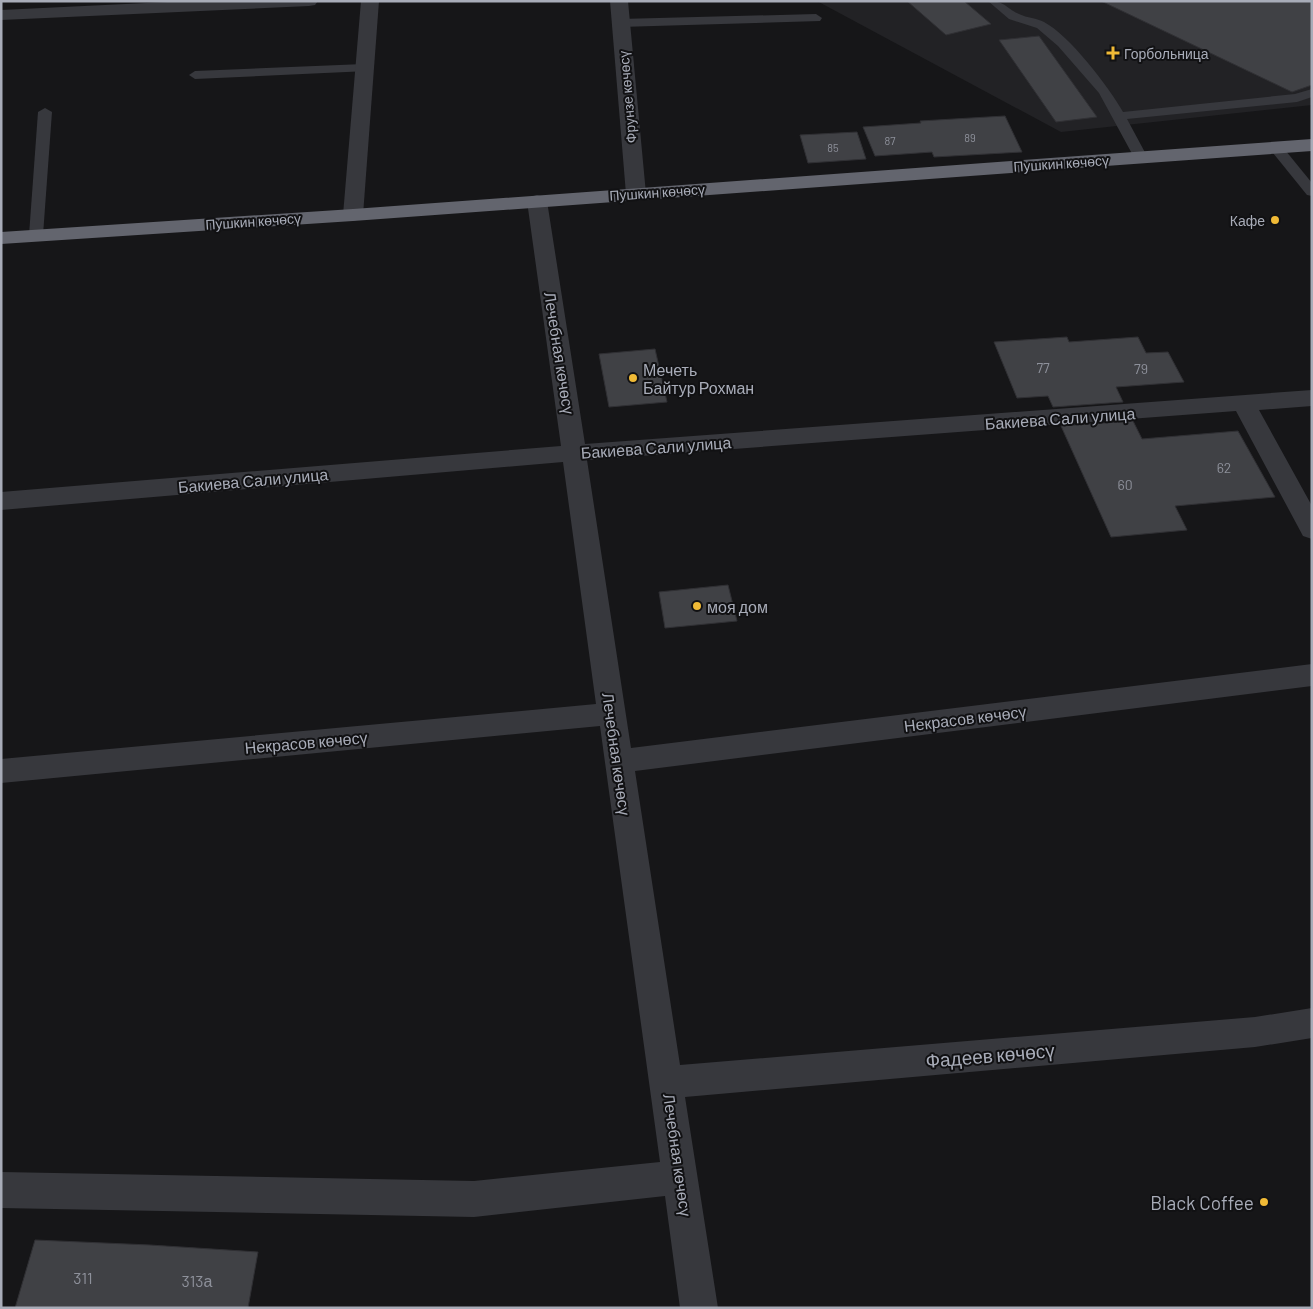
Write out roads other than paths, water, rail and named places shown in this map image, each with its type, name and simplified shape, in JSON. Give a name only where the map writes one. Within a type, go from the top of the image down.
[{"type":"highway","name":"Пушкин көчөсү","points":[[1,238],[353,215],[1312,145]]},
{"type":"street","points":[[1,15],[309,1]]},
{"type":"street","points":[[353,215],[370,1]]},
{"type":"street","name":"Фрунзе көчөсү","points":[[619,1],[636,194]]},
{"type":"street","name":"Лечебная көчөсү","points":[[537,201],[575,453],[611,714],[668,1082],[699,1308]]},
{"type":"street","name":"Бакиева Сали улица","points":[[1,501],[575,453],[1312,398]]},
{"type":"street","points":[[1244,404],[1312,530]]},
{"type":"street","name":"Некрасов көчөсү","points":[[618,761],[1312,675]]},
{"type":"street","name":"Некрасов көчөсү","points":[[1,770],[611,714]]},
{"type":"street","name":"Фадеев көчөсү","points":[[668,1082],[1255,1032],[1312,1023]]},
{"type":"street","points":[[1,1190],[474,1199],[681,1177]]},
{"type":"lane","points":[[994,1],[1013,16],[1041,25],[1062,43],[1105,91],[1141,158]]},
{"type":"lane","points":[[620,24],[816,18]]},
{"type":"lane","points":[[195,75],[364,68]]},
{"type":"lane","points":[[1118,116],[1297,98],[1312,93]]},
{"type":"lane","points":[[36,235],[46,112]]},
{"type":"lane","points":[[1276,148],[1312,192]]},
{"type":"place","name":"Горбольница","points":[[1113,53]]},
{"type":"place","name":"Кафе","points":[[1275,220]]},
{"type":"place","name":"Мечеть Байтур Рохман","points":[[633,378]]},
{"type":"place","name":"моя дом","points":[[697,606]]},
{"type":"place","name":"Black Coffee","points":[[1264,1202]]}]
